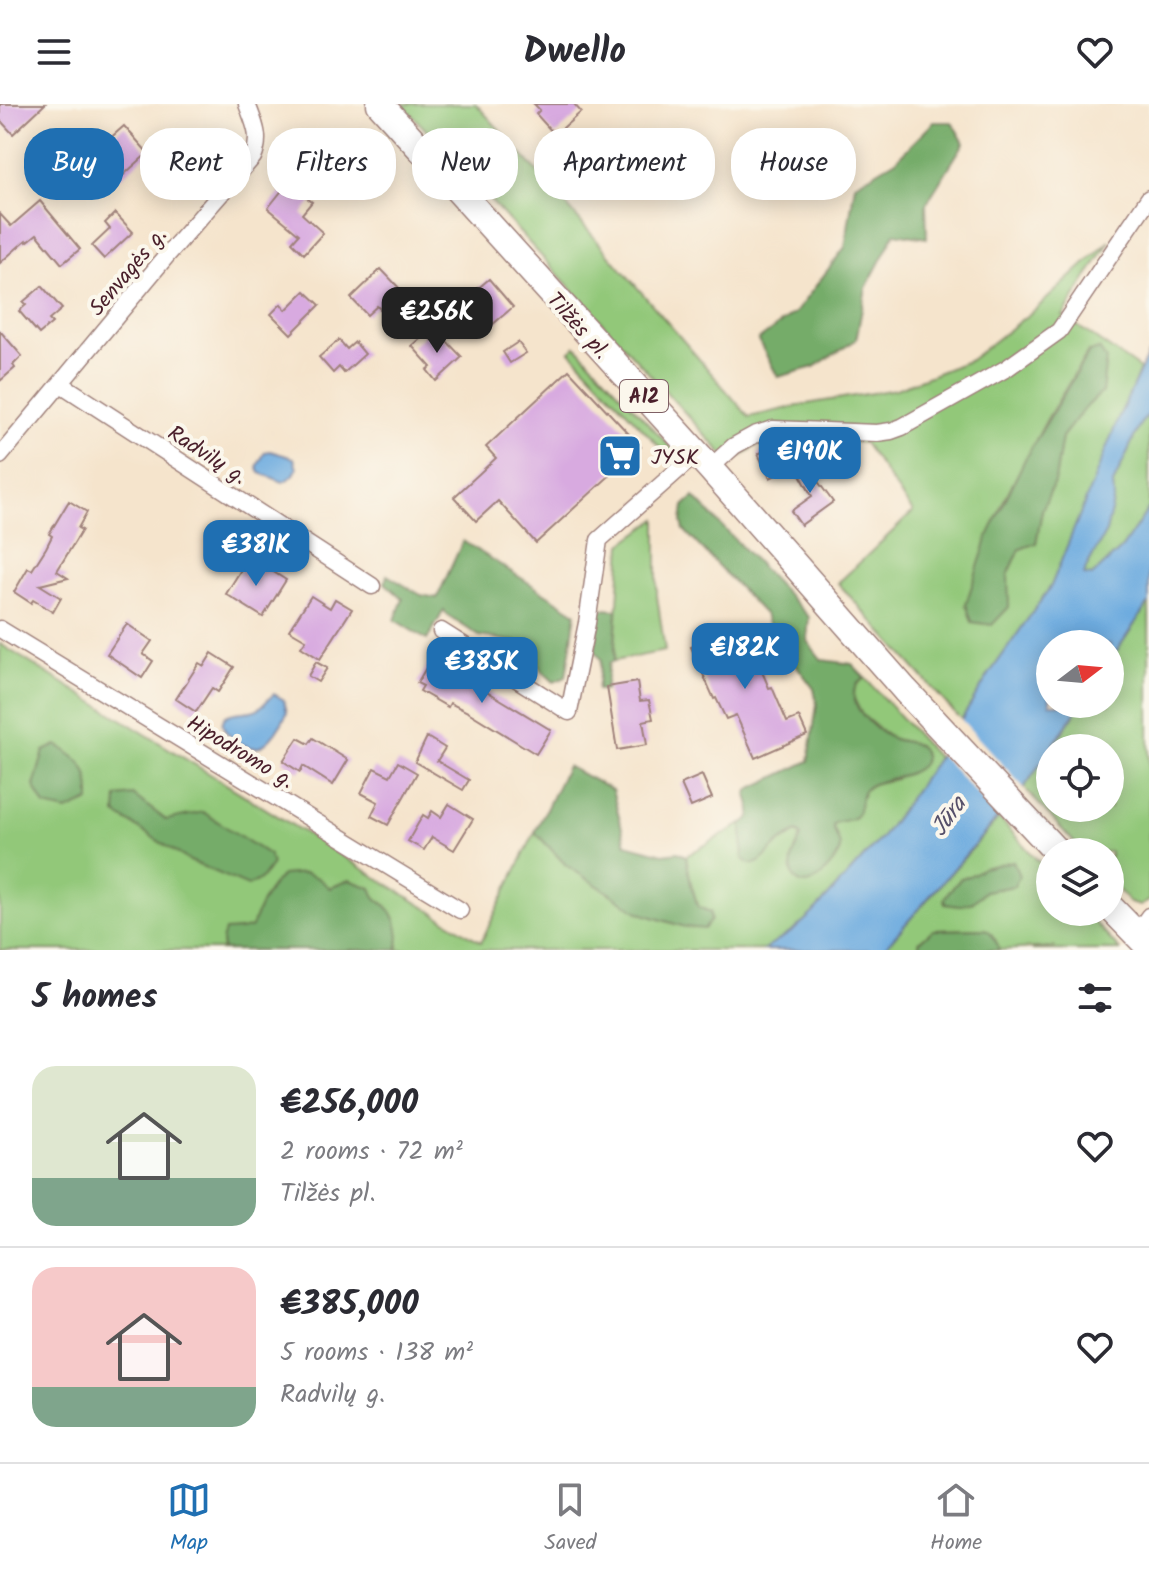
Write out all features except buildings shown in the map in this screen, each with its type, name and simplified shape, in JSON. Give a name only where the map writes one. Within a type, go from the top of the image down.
[{"type":"highway","name":"Tilžės pl.","points":[[380,104],[905,690],[1044,838]]},
{"type":"highway","points":[[1124,917],[1145,932]]},
{"type":"street","name":"Senvagės g.","points":[[0,456],[253,157],[258,146],[247,104]]},
{"type":"street","points":[[441,631],[569,712],[587,623],[599,540],[703,461],[754,435],[773,429],[891,431],[1007,368],[1059,331],[1149,198]]},
{"type":"street","name":"Radvilų g.","points":[[61,384],[372,586]]},
{"type":"street","name":"Hipodromo g.","points":[[0,629],[460,910]]},
{"type":"green space","points":[[402,104],[476,104],[498,128],[424,128]]},
{"type":"green space","points":[[934,122],[952,122],[964,143],[926,204],[927,238],[895,233],[866,288],[856,340],[814,367],[778,377],[758,340],[796,312],[845,247],[852,200],[856,200],[856,183],[896,160]]},
{"type":"green space","points":[[518,150],[534,168],[534,200],[562,200],[749,417],[896,389],[970,360],[1038,307],[1110,241],[1063,316],[1140,369],[1051,586],[961,720],[838,583],[913,512],[864,443],[779,436],[767,439],[731,463],[490,200],[518,200]],"holes":[[[1088,352],[1102,392],[1062,437],[1055,480],[1042,510],[1036,543],[1020,549],[1008,575],[966,604],[1002,504],[1047,419]]]},
{"type":"green space","points":[[576,346],[676,453],[670,458],[570,351]]},
{"type":"green space","points":[[1099,349],[1106,359],[1102,392],[1062,437],[1055,480],[1042,510],[1036,543],[1020,549],[1008,575],[1009,607],[992,625],[972,622],[966,604],[988,536],[1027,455],[1089,352]]},
{"type":"green space","points":[[1149,414],[1149,508],[1122,548],[1092,576],[1084,575],[1106,532],[1114,498],[1113,484],[1140,424]]},
{"type":"green space","points":[[694,497],[809,617],[807,641],[822,660],[852,664],[865,678],[854,693],[858,709],[870,723],[894,739],[917,745],[923,753],[923,762],[917,769],[866,788],[856,816],[833,824],[840,845],[839,852],[832,864],[811,883],[803,884],[796,880],[792,869],[800,834],[797,832],[788,837],[760,862],[750,864],[743,858],[742,824],[751,815],[747,795],[750,789],[809,761],[817,704],[814,689],[796,665],[780,654],[765,615],[684,530],[684,506]]},
{"type":"green space","points":[[657,519],[657,596],[665,651],[614,661],[622,544]]},
{"type":"green space","points":[[463,541],[576,613],[566,677],[554,682],[540,669],[536,653],[523,643],[479,636],[444,610],[427,640],[395,620],[403,599],[385,583],[387,575],[421,595],[437,598]]},
{"type":"green space","points":[[1149,603],[1149,901],[1140,906],[1130,903],[1124,896],[1124,838],[1070,838],[1055,822],[1124,822],[1124,734],[1061,734],[1072,718],[1124,718],[1124,640]]},
{"type":"green space","points":[[601,609],[617,610],[614,661],[609,663],[605,690],[597,690],[601,660],[595,651]]},
{"type":"green space","points":[[0,644],[481,942],[535,832],[566,865],[640,913],[685,927],[710,912],[698,907],[686,856],[742,824],[743,858],[759,862],[797,832],[801,837],[792,859],[837,837],[833,824],[851,819],[867,788],[896,779],[918,745],[890,738],[862,715],[853,697],[855,686],[865,678],[938,758],[882,837],[813,913],[764,950],[397,950],[399,946],[386,905],[375,899],[371,888],[349,880],[330,888],[316,878],[301,874],[280,879],[272,886],[252,927],[235,930],[222,940],[223,950],[0,950]],"holes":[[[118,797],[166,820],[190,861],[117,814]]]},
{"type":"green space","points":[[57,745],[79,761],[89,781],[90,801],[67,811],[45,806],[34,786],[44,751]]},
{"type":"green space","points":[[567,766],[612,790],[626,844],[663,854],[678,852],[686,856],[698,907],[710,912],[711,920],[704,929],[685,927],[640,913],[566,865],[535,832]]},
{"type":"green space","points":[[1036,770],[1036,801],[1024,788]]},
{"type":"green space","points":[[133,795],[166,820],[203,812],[269,855],[272,864],[262,878],[248,886],[190,861],[116,814],[117,797]]},
{"type":"green space","points":[[999,818],[1036,859],[1036,926],[1098,926],[1120,950],[1032,950],[1056,947],[998,950],[994,938],[985,929],[933,930],[919,942],[920,950],[883,950]],"holes":[[[961,878],[1014,886],[985,891],[973,902]]]},
{"type":"green space","points":[[1013,861],[1019,876],[1014,886],[985,891],[973,902],[959,906],[945,904],[944,898],[961,878],[983,868]]},
{"type":"green space","points":[[305,873],[318,878],[330,888],[349,880],[371,888],[376,898],[391,911],[396,922],[397,950],[223,950],[225,931],[252,927],[264,899],[282,875]]},
{"type":"green space","points":[[985,929],[990,932],[998,950],[920,950],[919,942],[933,930]]},
{"type":"water","name":"Jūra","points":[[1149,352],[1149,414],[1140,424],[1113,484],[1114,498],[1106,532],[1084,575],[1092,576],[1122,548],[1149,508],[1149,602],[1124,640],[1124,630],[1036,630],[1036,718],[1072,718],[1061,734],[1036,734],[1036,770],[1024,788],[883,950],[764,950],[813,913],[882,837],[938,758],[990,673],[1051,586],[1121,412]]},
{"type":"water","points":[[265,452],[294,458],[297,469],[293,476],[283,482],[260,473],[257,467]]},
{"type":"water","points":[[274,694],[284,700],[287,713],[268,742],[254,748],[228,734],[224,728],[225,717],[258,709]]},
{"type":"pier","points":[[958,716],[1027,791],[1002,821],[937,752]]},
{"type":"place","name":"JYSK","points":[[620,456]]}]
